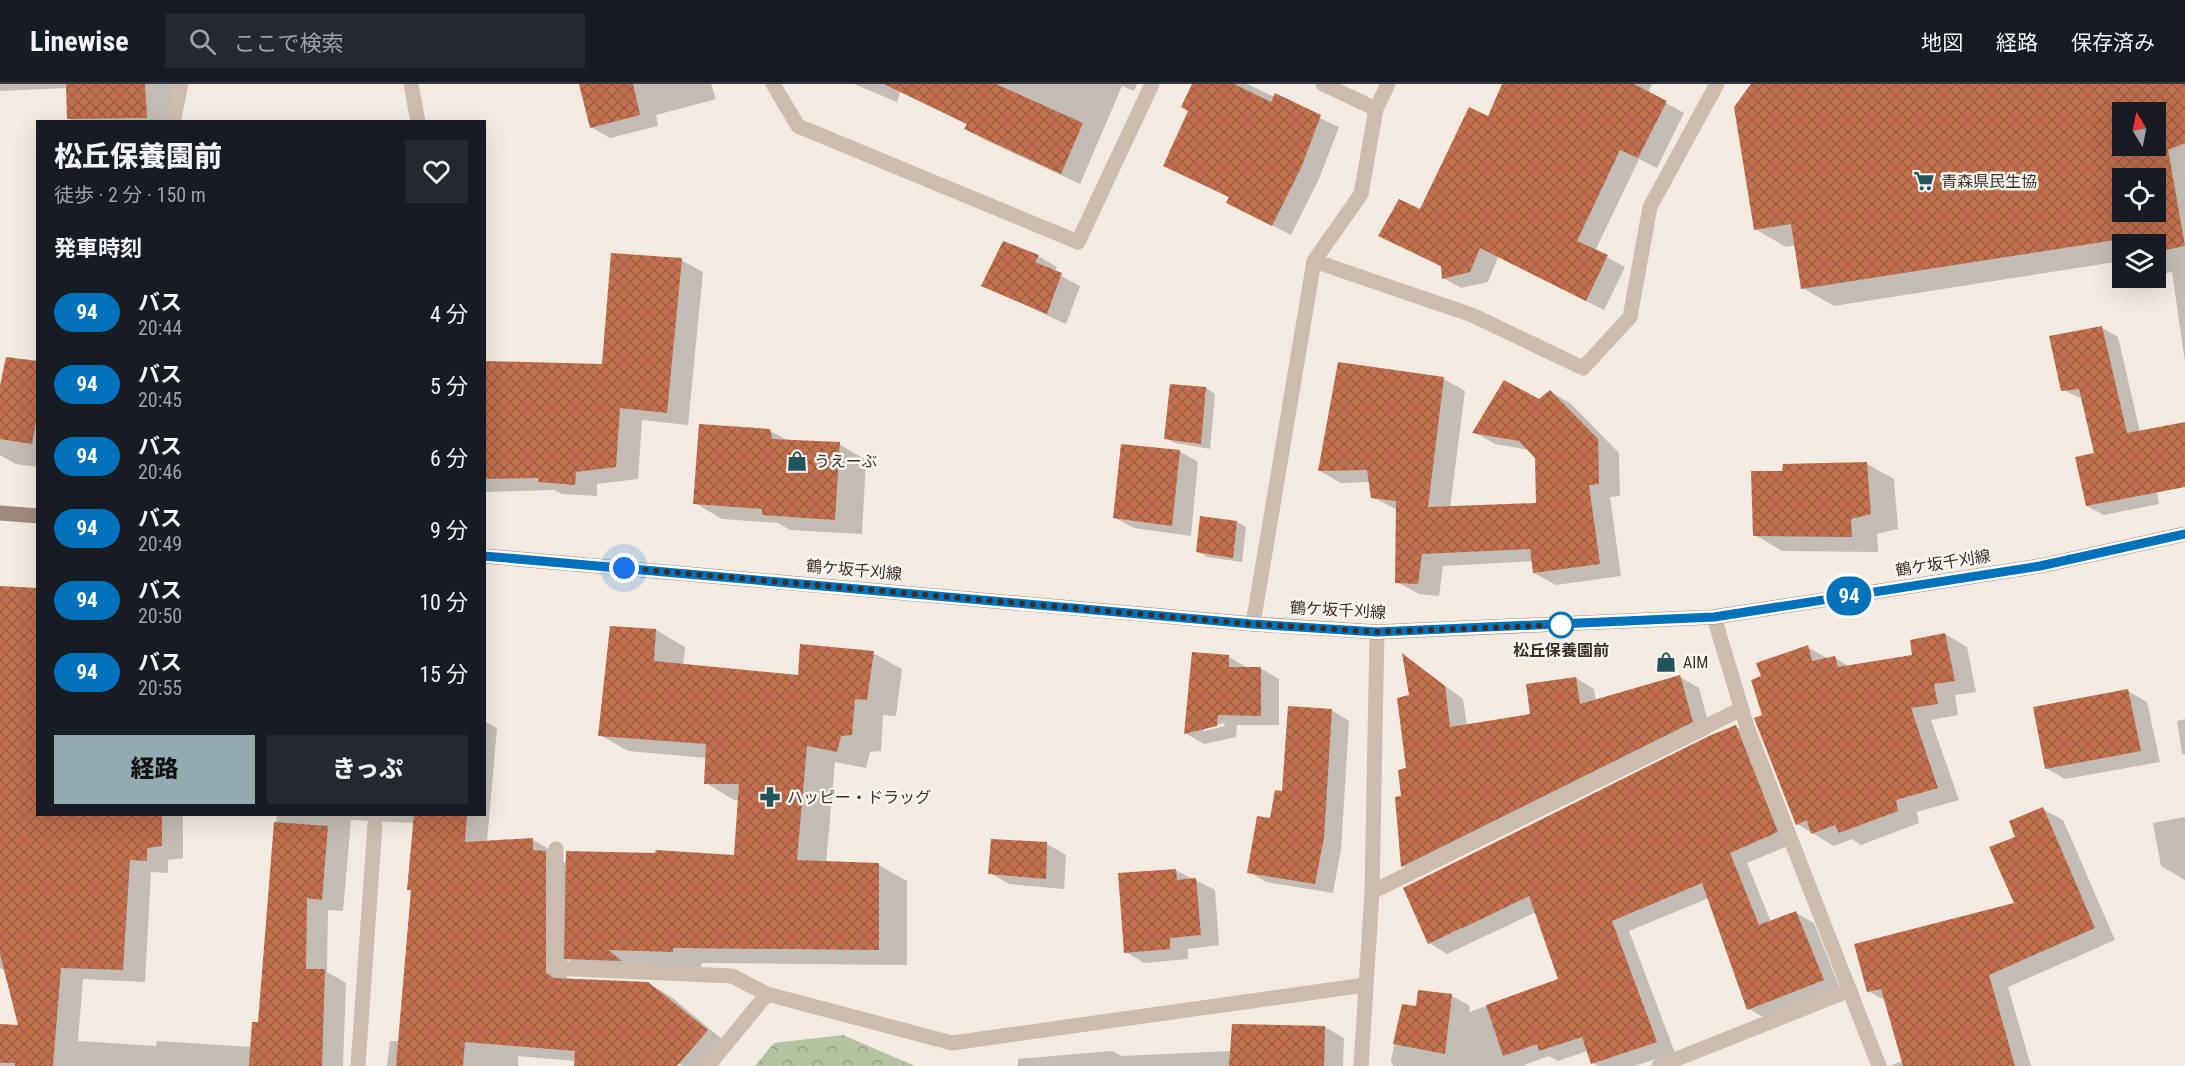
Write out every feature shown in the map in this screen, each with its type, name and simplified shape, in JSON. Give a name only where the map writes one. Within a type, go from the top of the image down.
[{"type":"main road","points":[[0,513],[36,516]]},
{"type":"main road","name":"鶴ケ坂千刈線","points":[[486,556],[1252,624],[1377,632],[1714,617],[2040,566],[2185,534]]},
{"type":"street","points":[[172,120],[181,84]]},
{"type":"street","points":[[411,84],[418,120]]},
{"type":"street","points":[[773,84],[798,126],[1077,242],[1152,84]]},
{"type":"street","points":[[1323,84],[1376,110]]},
{"type":"street","points":[[1252,624],[1314,261],[1360,194],[1376,110],[1388,84]]},
{"type":"street","points":[[1314,261],[1472,315],[1583,368],[1630,317],[1650,207],[1718,84]]},
{"type":"street","points":[[1714,617],[1741,709],[1879,1066]]},
{"type":"street","points":[[1361,1066],[1372,892],[1377,632]]},
{"type":"street","points":[[1372,892],[1741,709]]},
{"type":"street","points":[[358,1066],[375,824]]},
{"type":"street","points":[[556,849],[554,968],[732,976],[766,994],[952,1043],[1365,985]]},
{"type":"street","points":[[1659,1066],[1850,990]]},
{"type":"street","points":[[708,1066],[766,994]]},
{"type":"green space","points":[[843,1035],[915,1066],[755,1066],[774,1043]]},
{"type":"building","points":[[66,84],[145,84],[147,118],[67,119]]},
{"type":"building","points":[[579,84],[633,84],[640,115],[590,128]]},
{"type":"building","points":[[884,84],[996,84],[1083,123],[1061,174],[964,129],[967,124]]},
{"type":"building","points":[[1192,84],[1234,84],[1271,102],[1275,93],[1321,115],[1301,168],[1272,226],[1226,203],[1229,197],[1163,166],[1188,111],[1181,107]]},
{"type":"building","points":[[1502,84],[1634,84],[1667,101],[1638,158],[1620,150],[1577,241],[1608,255],[1586,301],[1480,248],[1470,272],[1442,279],[1441,266],[1378,236],[1399,199],[1420,209],[1469,107],[1488,116]]},
{"type":"building","name":"青森県民生協","points":[[1751,84],[2185,84],[2185,143],[2168,150],[2185,246],[2166,250],[2166,234],[2112,234],[2112,240],[1801,289],[1791,224],[1754,230],[1734,107]]},
{"type":"building","points":[[1003,241],[1039,255],[1035,262],[1062,273],[1047,314],[981,286]]},
{"type":"building","points":[[611,253],[682,258],[667,413],[620,408],[616,467],[576,472],[575,485],[538,482],[539,478],[486,479],[486,361],[602,364]]},
{"type":"building","points":[[2102,326],[2127,433],[2185,422],[2185,487],[2086,506],[2075,457],[2094,453],[2079,389],[2061,391],[2049,336]]},
{"type":"building","points":[[6,357],[36,361],[36,423],[32,444],[0,439],[0,386]]},
{"type":"building","points":[[1338,362],[1444,377],[1428,507],[1536,503],[1535,458],[1519,441],[1472,433],[1504,380],[1539,399],[1550,390],[1598,439],[1599,484],[1589,485],[1600,564],[1533,573],[1530,549],[1422,554],[1418,584],[1395,583],[1396,501],[1371,498],[1367,470],[1318,471]]},
{"type":"building","points":[[1170,384],[1206,387],[1201,444],[1164,439]]},
{"type":"building","points":[[699,424],[770,429],[772,439],[840,442],[835,520],[762,515],[762,509],[693,504]]},
{"type":"building","points":[[1121,444],[1180,450],[1172,526],[1113,518]]},
{"type":"building","points":[[1867,462],[1871,514],[1851,519],[1852,537],[1753,536],[1751,471],[1782,471],[1783,464]]},
{"type":"building","points":[[1200,516],[1237,521],[1233,558],[1196,552]]},
{"type":"building","points":[[0,586],[36,588],[36,816],[162,816],[162,846],[147,848],[147,861],[130,860],[123,970],[61,968],[53,1066],[15,1066],[15,1063],[0,1063],[0,1024],[18,1025],[0,954]]},
{"type":"building","points":[[610,626],[656,629],[654,661],[798,675],[800,644],[874,651],[867,700],[855,699],[852,735],[841,736],[837,752],[807,746],[797,860],[879,863],[879,950],[673,948],[673,952],[608,950],[622,961],[564,959],[566,851],[655,853],[656,850],[734,855],[739,784],[704,784],[706,744],[598,736]]},
{"type":"building","points":[[1945,633],[1955,681],[1934,684],[1938,704],[1911,708],[1938,788],[1896,800],[1898,811],[1839,833],[1835,825],[1811,834],[1807,820],[1796,825],[1754,718],[1762,715],[1751,680],[1761,676],[1756,663],[1808,645],[1812,661],[1835,656],[1838,667],[1912,655],[1910,640]]},
{"type":"building","points":[[1192,652],[1229,655],[1229,667],[1261,667],[1261,716],[1218,715],[1217,726],[1184,734]]},
{"type":"building","points":[[1402,653],[1445,686],[1450,727],[1530,714],[1526,684],[1576,677],[1580,704],[1680,675],[1693,722],[1401,867],[1395,797],[1401,796],[1398,770],[1406,768],[1397,698],[1409,695]]},
{"type":"building","points":[[2128,689],[2141,751],[2045,769],[2033,707]]},
{"type":"building","points":[[1288,706],[1332,709],[1324,838],[1315,884],[1247,873],[1257,816],[1270,818],[1275,790],[1282,791]]},
{"type":"building","points":[[1736,725],[1778,832],[1730,853],[1759,925],[1796,911],[1824,980],[1747,1010],[1702,883],[1612,921],[1657,1042],[1591,1064],[1582,1037],[1539,1051],[1537,1044],[1503,1056],[1486,1005],[1558,979],[1529,896],[1461,929],[1460,926],[1459,929],[1428,944],[1403,888],[1709,736]]},
{"type":"building","points":[[2043,807],[2095,928],[1989,975],[2015,1066],[1903,1066],[1881,989],[1867,992],[1854,944],[2014,903],[1989,847],[2015,837],[2009,821]]},
{"type":"building","points":[[414,816],[467,816],[465,842],[533,838],[533,850],[546,851],[546,973],[554,978],[648,982],[708,1030],[677,1066],[574,1066],[575,1051],[465,1042],[463,1066],[396,1066],[411,890],[407,890]]},
{"type":"building","points":[[274,822],[328,826],[322,900],[307,898],[306,969],[325,969],[322,1066],[249,1066],[252,1022],[258,1022]]},
{"type":"building","points":[[991,839],[1047,842],[1046,879],[988,874]]},
{"type":"building","points":[[1176,869],[1177,880],[1196,878],[1201,935],[1170,938],[1170,949],[1124,953],[1118,873]]},
{"type":"building","points":[[1418,990],[1452,994],[1445,1054],[1393,1044],[1402,1004],[1416,1006]]},
{"type":"building","points":[[1232,1024],[1325,1026],[1324,1066],[1229,1066]]},
{"type":"bus line","name":"94","points":[[486,556],[1252,624],[1377,632],[1714,617],[2040,566],[2185,534]]},
{"type":"place","name":"青森県民生協","points":[[1924,181]]},
{"type":"place","name":"うえーぶ","points":[[797,461]]},
{"type":"place","name":"松丘保養園前","points":[[1561,625]]},
{"type":"place","name":"AIM","points":[[1666,662]]},
{"type":"place","name":"ハッピー・ドラッグ","points":[[770,797]]},
{"type":"route","points":[[624,568],[1252,624],[1377,632],[1561,625]]}]
